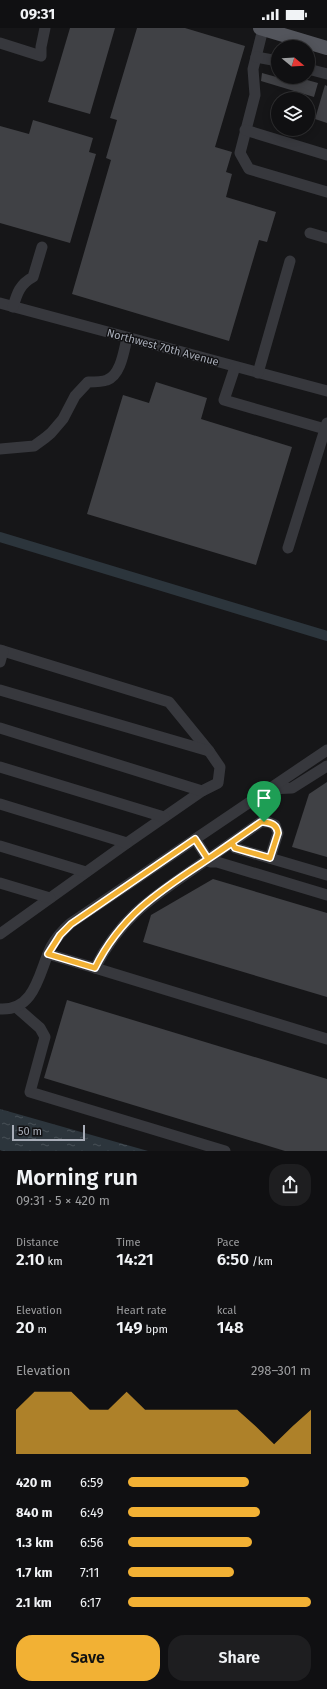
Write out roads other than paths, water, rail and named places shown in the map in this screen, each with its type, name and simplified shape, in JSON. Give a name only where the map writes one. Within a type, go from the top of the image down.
[{"type":"main road","points":[[262,28],[327,48]]},
{"type":"street","points":[[0,43],[41,56],[44,28]]},
{"type":"street","points":[[262,28],[253,69],[255,95],[240,153],[248,168],[327,192]]},
{"type":"street","points":[[256,57],[271,60]]},
{"type":"street","points":[[315,71],[327,74]]},
{"type":"street","points":[[245,130],[327,155]]},
{"type":"street","points":[[310,233],[327,238]]},
{"type":"street","points":[[13,307],[18,291],[26,281],[33,277],[42,247]]},
{"type":"street","points":[[258,372],[290,261]]},
{"type":"street","name":"Northwest 70th Avenue","points":[[0,303],[327,391]]},
{"type":"street","points":[[0,449],[34,446],[52,433],[63,418],[75,396],[88,382],[106,381],[114,376],[122,358],[127,338]]},
{"type":"street","points":[[235,367],[224,400],[326,426],[288,548]]},
{"type":"street","points":[[0,934],[5,926],[50,898],[202,791],[218,783],[220,767],[210,751],[169,702],[1,654]]},
{"type":"street","points":[[0,690],[210,751]]},
{"type":"street","points":[[0,728],[202,791]]},
{"type":"street","points":[[0,1009],[16,1007],[25,1000],[36,985],[48,954],[60,935],[71,924],[327,750]]},
{"type":"street","points":[[269,789],[292,788],[327,766]]},
{"type":"street","points":[[0,767],[164,817]]},
{"type":"street","points":[[0,804],[127,843]]},
{"type":"street","points":[[95,968],[113,936],[135,911],[261,822],[272,824],[278,829],[270,858]]},
{"type":"street","points":[[195,839],[210,862],[218,862],[327,896]]},
{"type":"street","points":[[232,843],[235,848],[327,875]]},
{"type":"street","points":[[0,846],[86,872]]},
{"type":"street","points":[[0,883],[50,898]]},
{"type":"street","points":[[48,954],[327,1039]]},
{"type":"street","points":[[16,1007],[40,1028],[45,1037],[30,1092],[225,1151]]},
{"type":"water","points":[[0,1109],[148,1151],[2,1151],[0,1150]]},
{"type":"waterway","points":[[0,537],[327,636]]}]
